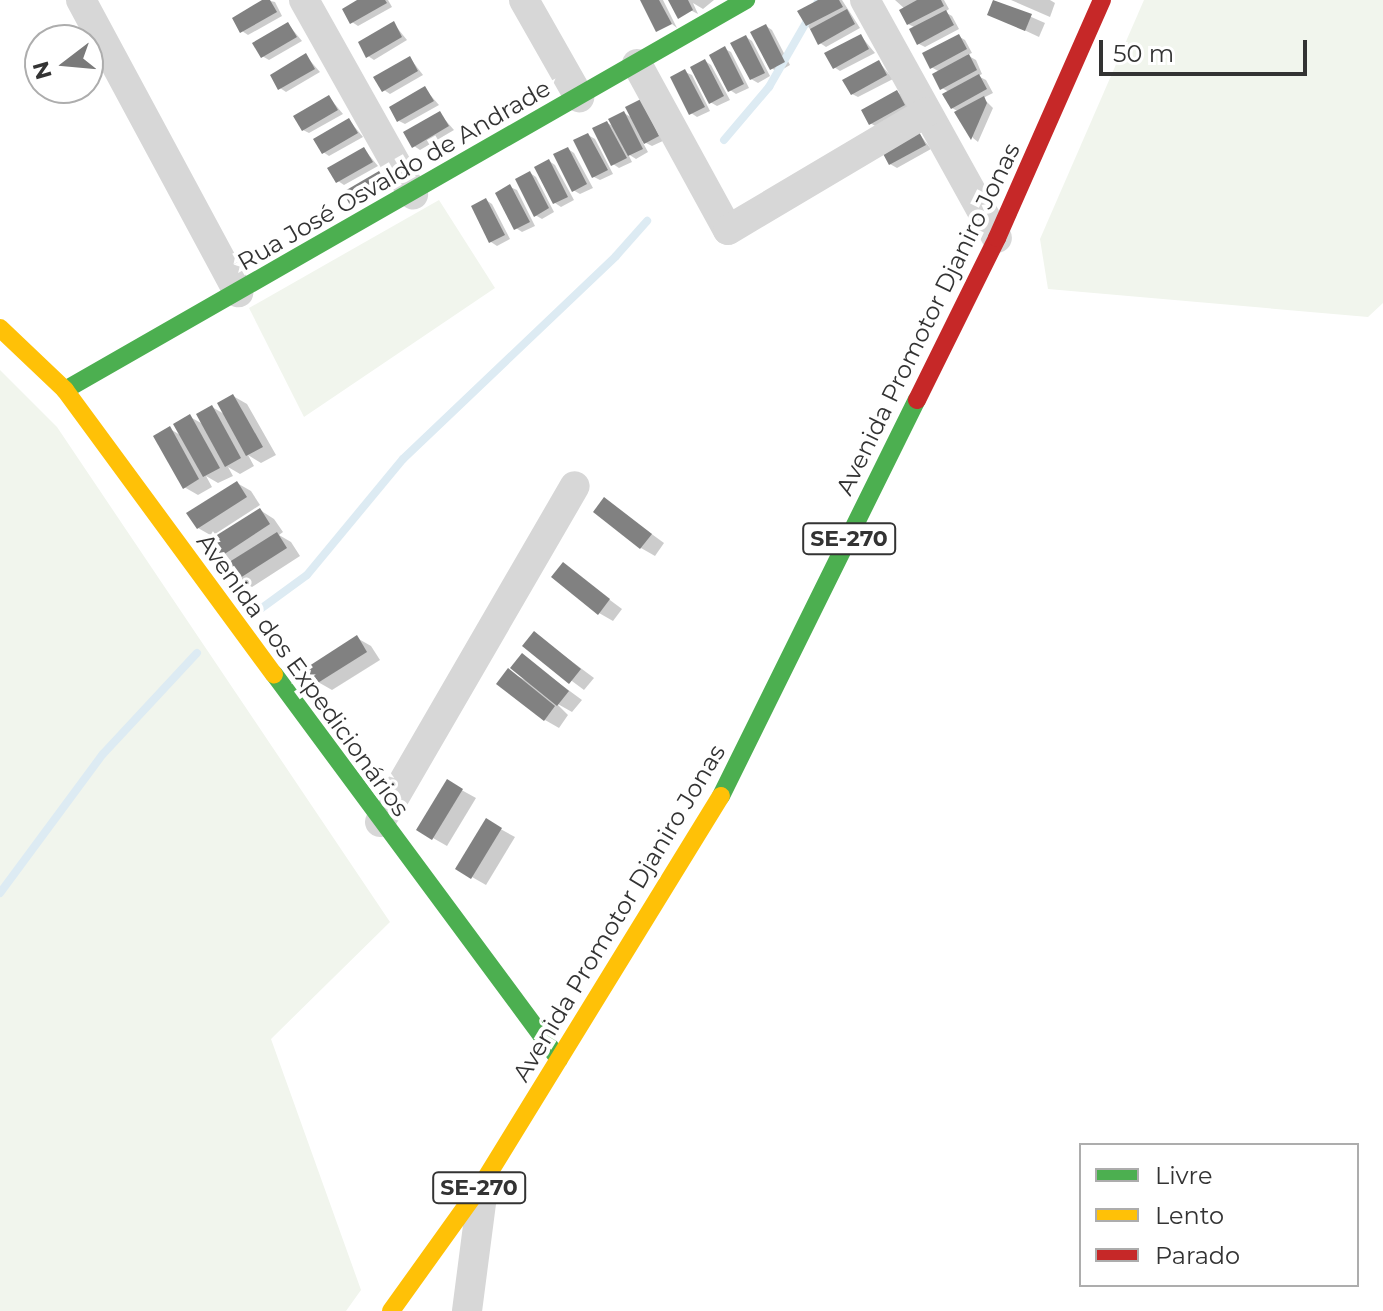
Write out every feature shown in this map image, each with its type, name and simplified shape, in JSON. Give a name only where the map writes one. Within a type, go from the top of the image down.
[{"type":"street","points":[[81,0],[238,292]]},
{"type":"street","points":[[304,0],[413,194]]},
{"type":"street","points":[[524,0],[579,97]]},
{"type":"street","name":"Rua José Osvaldo de Andrade","points":[[65,390],[413,194],[746,0]]},
{"type":"street","points":[[865,0],[997,238]]},
{"type":"street","name":"Avenida Promotor Djaniro Jonas","points":[[391,1311],[484,1181],[724,792],[997,238],[1102,0]]},
{"type":"street","points":[[637,64],[728,230],[927,112]]},
{"type":"street","name":"Avenida dos Expedicionários","points":[[0,328],[65,390],[380,822],[559,1059]]},
{"type":"street","points":[[380,822],[575,486]]},
{"type":"street","points":[[467,1311],[484,1181]]},
{"type":"shaded area","points":[[1144,0],[1383,0],[1383,303],[1368,317],[1048,289],[1040,239]]},
{"type":"shaded area","points":[[439,200],[495,288],[304,417],[249,308]]},
{"type":"shaded area","points":[[0,370],[57,427],[390,922],[271,1039],[361,1290],[346,1311],[0,1311]]},
{"type":"building","points":[[262,0],[270,0],[277,12],[240,33],[232,18]]},
{"type":"building","points":[[357,0],[385,0],[387,3],[350,24],[342,9]]},
{"type":"building","points":[[640,0],[659,0],[672,24],[656,32]]},
{"type":"building","points":[[668,0],[688,0],[693,10],[678,19]]},
{"type":"building","points":[[818,0],[839,0],[843,7],[806,26],[797,11]]},
{"type":"building","points":[[917,0],[941,0],[944,6],[907,25],[899,10]]},
{"type":"building","points":[[993,0],[1032,14],[1025,31],[987,15]]},
{"type":"building","points":[[847,9],[855,24],[818,45],[810,29]]},
{"type":"building","points":[[946,10],[954,25],[917,45],[909,29]]},
{"type":"building","points":[[394,21],[402,37],[366,58],[358,42]]},
{"type":"building","points":[[288,22],[297,37],[261,58],[252,43]]},
{"type":"building","points":[[766,24],[785,62],[770,70],[750,32]]},
{"type":"building","points":[[861,34],[869,49],[833,69],[824,53]]},
{"type":"building","points":[[959,34],[967,49],[930,69],[922,53]]},
{"type":"building","points":[[746,35],[765,73],[750,80],[730,43]]},
{"type":"building","points":[[725,46],[744,84],[728,92],[709,55]]},
{"type":"building","points":[[306,53],[315,69],[278,90],[270,75]]},
{"type":"building","points":[[969,54],[977,70],[940,90],[932,74]]},
{"type":"building","points":[[410,56],[418,71],[382,92],[373,77]]},
{"type":"building","points":[[705,59],[724,96],[709,104],[690,67]]},
{"type":"building","points":[[879,60],[887,75],[851,95],[842,80]]},
{"type":"building","points":[[685,69],[705,107],[689,115],[670,77]]},
{"type":"building","points":[[979,74],[987,89],[951,109],[942,94]]},
{"type":"building","points":[[425,86],[434,101],[397,122],[389,107]]},
{"type":"building","points":[[897,90],[905,105],[869,125],[861,110]]},
{"type":"building","points":[[329,95],[338,110],[302,131],[293,116]]},
{"type":"building","points":[[984,96],[987,103],[971,140],[954,112]]},
{"type":"building","points":[[641,99],[659,136],[644,144],[625,107]]},
{"type":"building","points":[[440,111],[449,126],[412,148],[403,132]]},
{"type":"building","points":[[624,111],[643,149],[628,156],[608,119]]},
{"type":"building","points":[[349,118],[358,133],[322,154],[313,139]]},
{"type":"building","points":[[607,121],[627,158],[611,166],[592,128]]},
{"type":"building","points":[[918,130],[926,145],[889,165],[881,150]]},
{"type":"building","points":[[588,133],[608,170],[592,178],[573,140]]},
{"type":"building","points":[[364,147],[373,162],[336,183],[327,168]]},
{"type":"building","points":[[568,147],[587,184],[572,192],[553,154]]},
{"type":"building","points":[[549,159],[568,197],[553,204],[534,167]]},
{"type":"building","points":[[379,171],[388,186],[351,207],[343,192]]},
{"type":"building","points":[[530,171],[549,208],[534,217],[515,179]]},
{"type":"building","points":[[510,184],[530,222],[514,230],[495,193]]},
{"type":"building","points":[[486,198],[505,235],[489,243],[471,206]]},
{"type":"building","points":[[233,394],[263,447],[246,456],[217,403]]},
{"type":"building","points":[[212,405],[241,458],[225,467],[196,414]]},
{"type":"building","points":[[190,414],[220,468],[203,477],[173,424]]},
{"type":"building","points":[[170,426],[199,479],[183,489],[153,436]]},
{"type":"building","points":[[237,481],[247,497],[197,529],[186,513]]},
{"type":"building","points":[[604,497],[652,534],[640,549],[593,512]]},
{"type":"building","points":[[260,508],[270,524],[220,557],[209,540]]},
{"type":"building","points":[[277,532],[287,548],[237,580],[226,564]]},
{"type":"building","points":[[563,562],[610,599],[598,615],[551,577]]},
{"type":"building","points":[[534,631],[581,669],[569,684],[522,646]]},
{"type":"building","points":[[357,635],[367,652],[316,684],[306,668]]},
{"type":"building","points":[[522,653],[569,691],[557,706],[510,668]]},
{"type":"building","points":[[508,668],[555,706],[544,721],[496,684]]},
{"type":"building","points":[[447,779],[463,789],[432,840],[416,830]]},
{"type":"building","points":[[486,818],[502,828],[471,879],[455,869]]},
{"type":"waterway","points":[[724,140],[769,87],[819,0]]},
{"type":"waterway","points":[[255,613],[307,575],[403,459],[616,256],[647,221]]},
{"type":"waterway","points":[[0,893],[103,754],[197,653]]},
{"type":"traffic: fast","points":[[65,390],[746,0]]},
{"type":"traffic: fast","points":[[721,796],[917,400]]},
{"type":"traffic: fast","points":[[274,674],[559,1059]]},
{"type":"traffic: slow","points":[[0,328],[65,390],[274,674]]},
{"type":"traffic: slow","points":[[391,1311],[484,1181],[721,796]]},
{"type":"traffic: jam","points":[[917,400],[997,238],[1102,0]]}]
